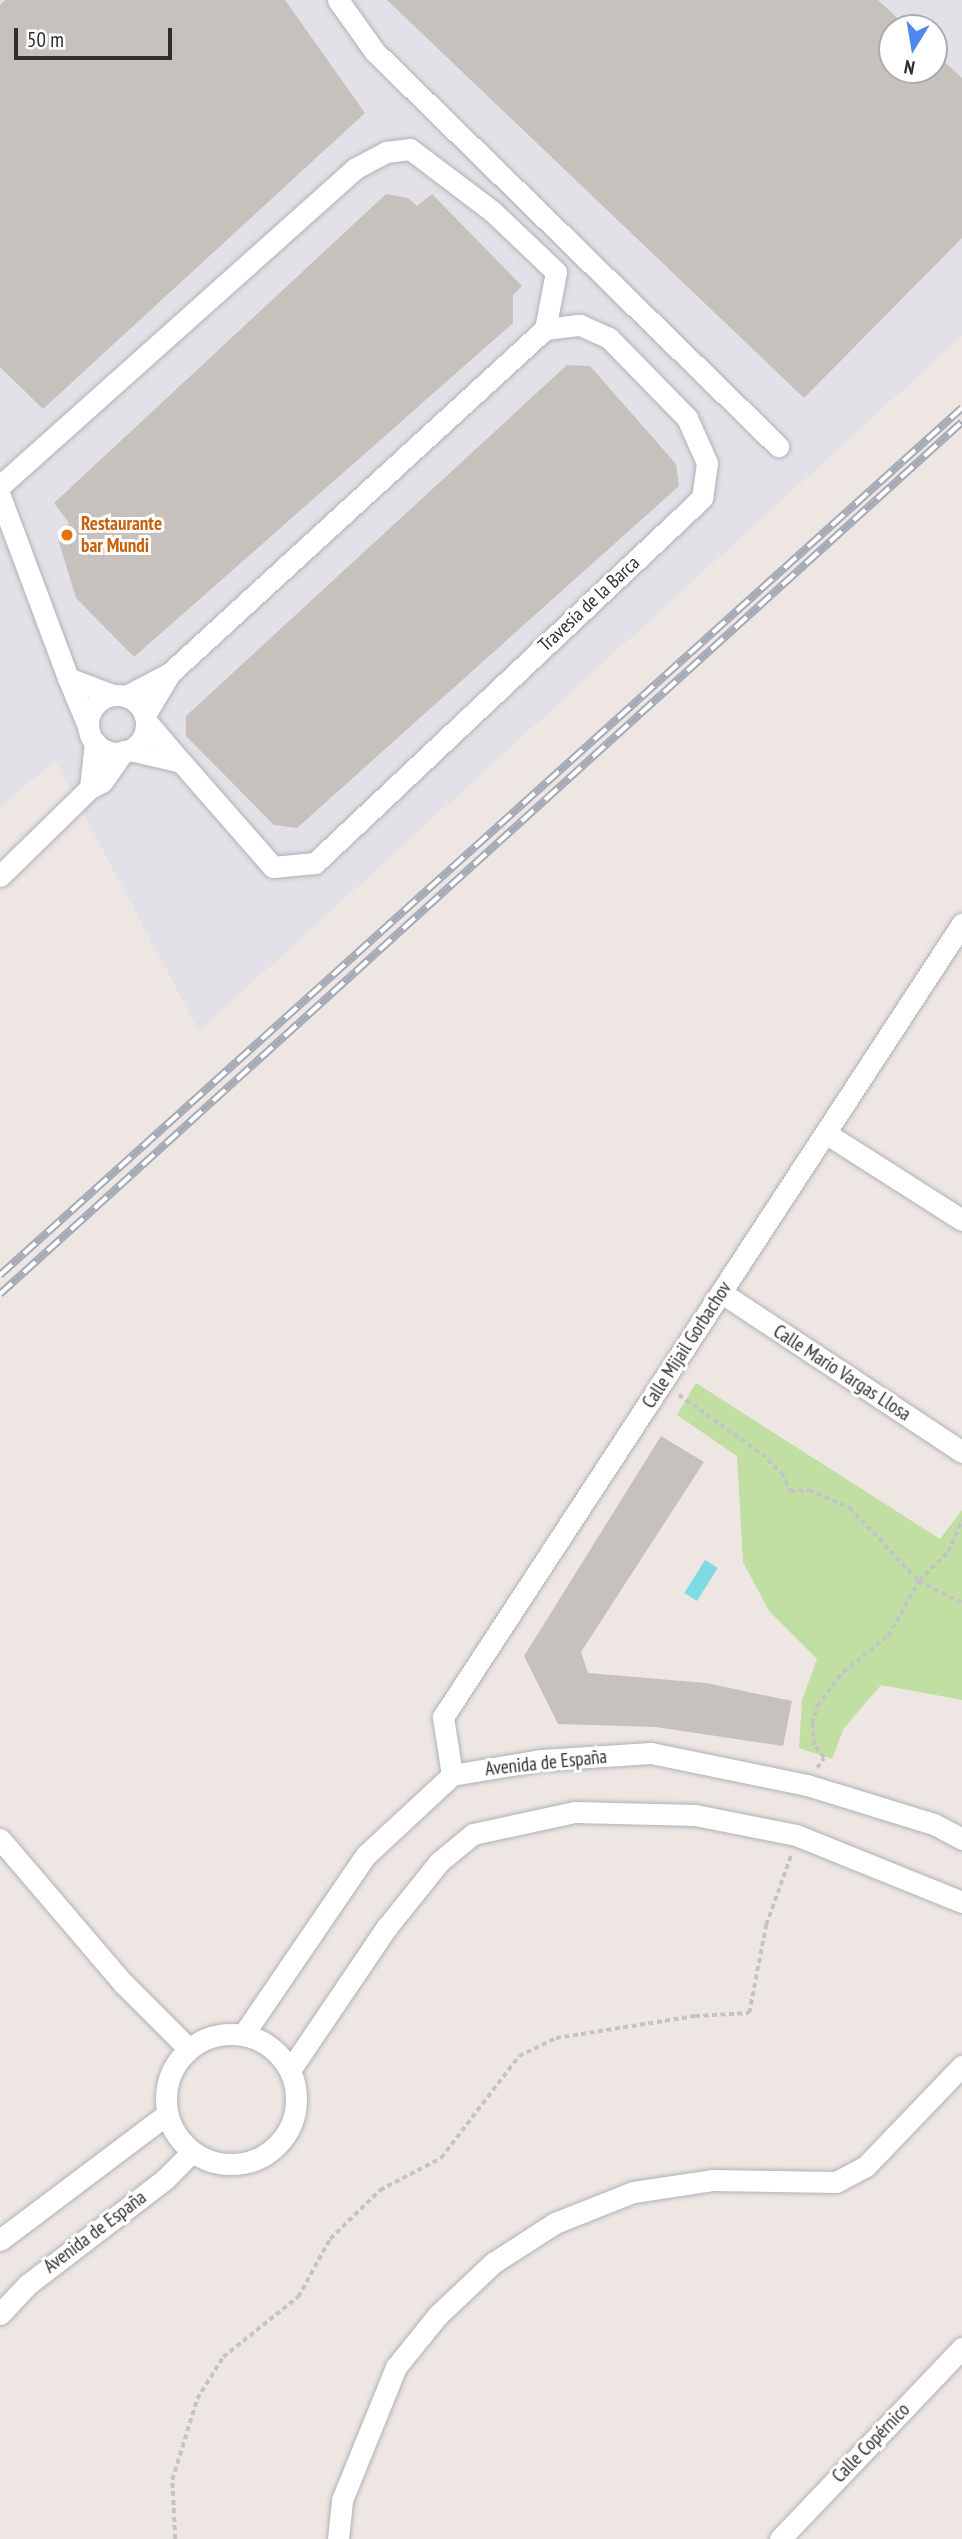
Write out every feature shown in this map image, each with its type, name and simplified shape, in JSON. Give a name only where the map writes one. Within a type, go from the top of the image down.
[{"type":"street","points":[[338,0],[375,52],[778,446]]},
{"type":"street","points":[[0,486],[356,168],[386,152],[410,149],[492,211],[556,272],[545,329],[170,673],[93,708],[90,788]]},
{"type":"street","name":"Travesía de la Barca","points":[[181,762],[273,867],[315,863],[702,498],[707,463],[687,418],[609,338],[580,325],[545,329]]},
{"type":"street","points":[[0,496],[68,678],[92,734],[111,752],[127,750],[181,762]]},
{"type":"street","points":[[0,876],[90,788],[102,782],[127,750],[143,737],[145,718],[170,673]]},
{"type":"street","points":[[68,678],[119,696],[145,718],[181,762]]},
{"type":"street","name":"Calle Mijail Gorbachov","points":[[452,1774],[443,1717],[962,924]]},
{"type":"street","points":[[827,1134],[962,1220]]},
{"type":"street","name":"Calle Mario Vargas Llosa","points":[[722,1293],[962,1452]]},
{"type":"street","name":"Avenida de España","points":[[452,1774],[542,1759],[651,1753],[807,1785],[934,1824],[962,1839]]},
{"type":"street","points":[[243,2035],[366,1855],[452,1774]]},
{"type":"street","points":[[290,2070],[387,1927],[439,1862],[473,1833],[575,1812],[695,1815],[796,1835],[962,1902]]},
{"type":"street","points":[[0,1839],[123,1983],[189,2049]]},
{"type":"street","points":[[222,2034],[243,2035],[262,2041],[290,2070],[295,2112],[287,2132],[273,2149],[233,2164],[211,2162],[192,2152],[172,2128],[167,2114],[165,2092],[171,2071],[189,2049],[222,2034]]},
{"type":"street","points":[[338,2539],[342,2500],[396,2367],[438,2315],[493,2263],[555,2222],[633,2192],[712,2180],[836,2182],[866,2166],[962,2066]]},
{"type":"street","points":[[0,2240],[167,2114]]},
{"type":"street","name":"Avenida de España","points":[[0,2314],[27,2285],[165,2179],[192,2152]]},
{"type":"street","name":"Calle Copérnico","points":[[780,2539],[962,2348]]},
{"type":"path","points":[[662,1383],[762,1454],[782,1473],[790,1491],[809,1490],[850,1508],[919,1581],[962,1603]]},
{"type":"path","points":[[807,1785],[824,1758],[813,1735],[817,1706],[843,1672],[888,1636],[919,1581],[938,1566],[962,1520]]},
{"type":"path","points":[[175,2539],[172,2480],[197,2399],[223,2357],[298,2297],[330,2239],[380,2190],[441,2158],[519,2056],[556,2038],[695,2016],[749,2013],[766,1925],[784,1883],[796,1835]]},
{"type":"shaded area","points":[[0,0],[962,0],[962,336],[199,1031],[55,760],[0,808]]},
{"type":"green space","points":[[696,1383],[940,1539],[962,1510],[962,1700],[881,1685],[844,1728],[832,1759],[799,1748],[802,1700],[817,1659],[769,1611],[743,1562],[737,1456],[677,1415]]},
{"type":"water","points":[[705,1560],[718,1568],[697,1601],[684,1593]]},
{"type":"building","points":[[5,0],[285,0],[365,113],[43,409],[0,367],[0,5]]},
{"type":"building","points":[[387,0],[878,0],[893,14],[878,14],[878,84],[948,84],[948,65],[962,78],[962,238],[804,398]]},
{"type":"building","points":[[386,194],[408,198],[417,206],[432,194],[522,286],[513,295],[513,323],[134,657],[76,598],[57,536],[69,523],[54,503]]},
{"type":"building","points":[[567,365],[590,366],[676,464],[679,486],[297,828],[274,825],[186,736],[186,716]]},
{"type":"building","points":[[661,1436],[704,1462],[581,1652],[588,1673],[706,1683],[792,1701],[783,1746],[656,1727],[558,1724],[524,1656]]},
{"type":"railway","points":[[0,1275],[962,408]]},
{"type":"railway","points":[[0,1294],[962,422]]},
{"type":"place","name":"Restaurante bar Mundi","points":[[67,535]]}]
